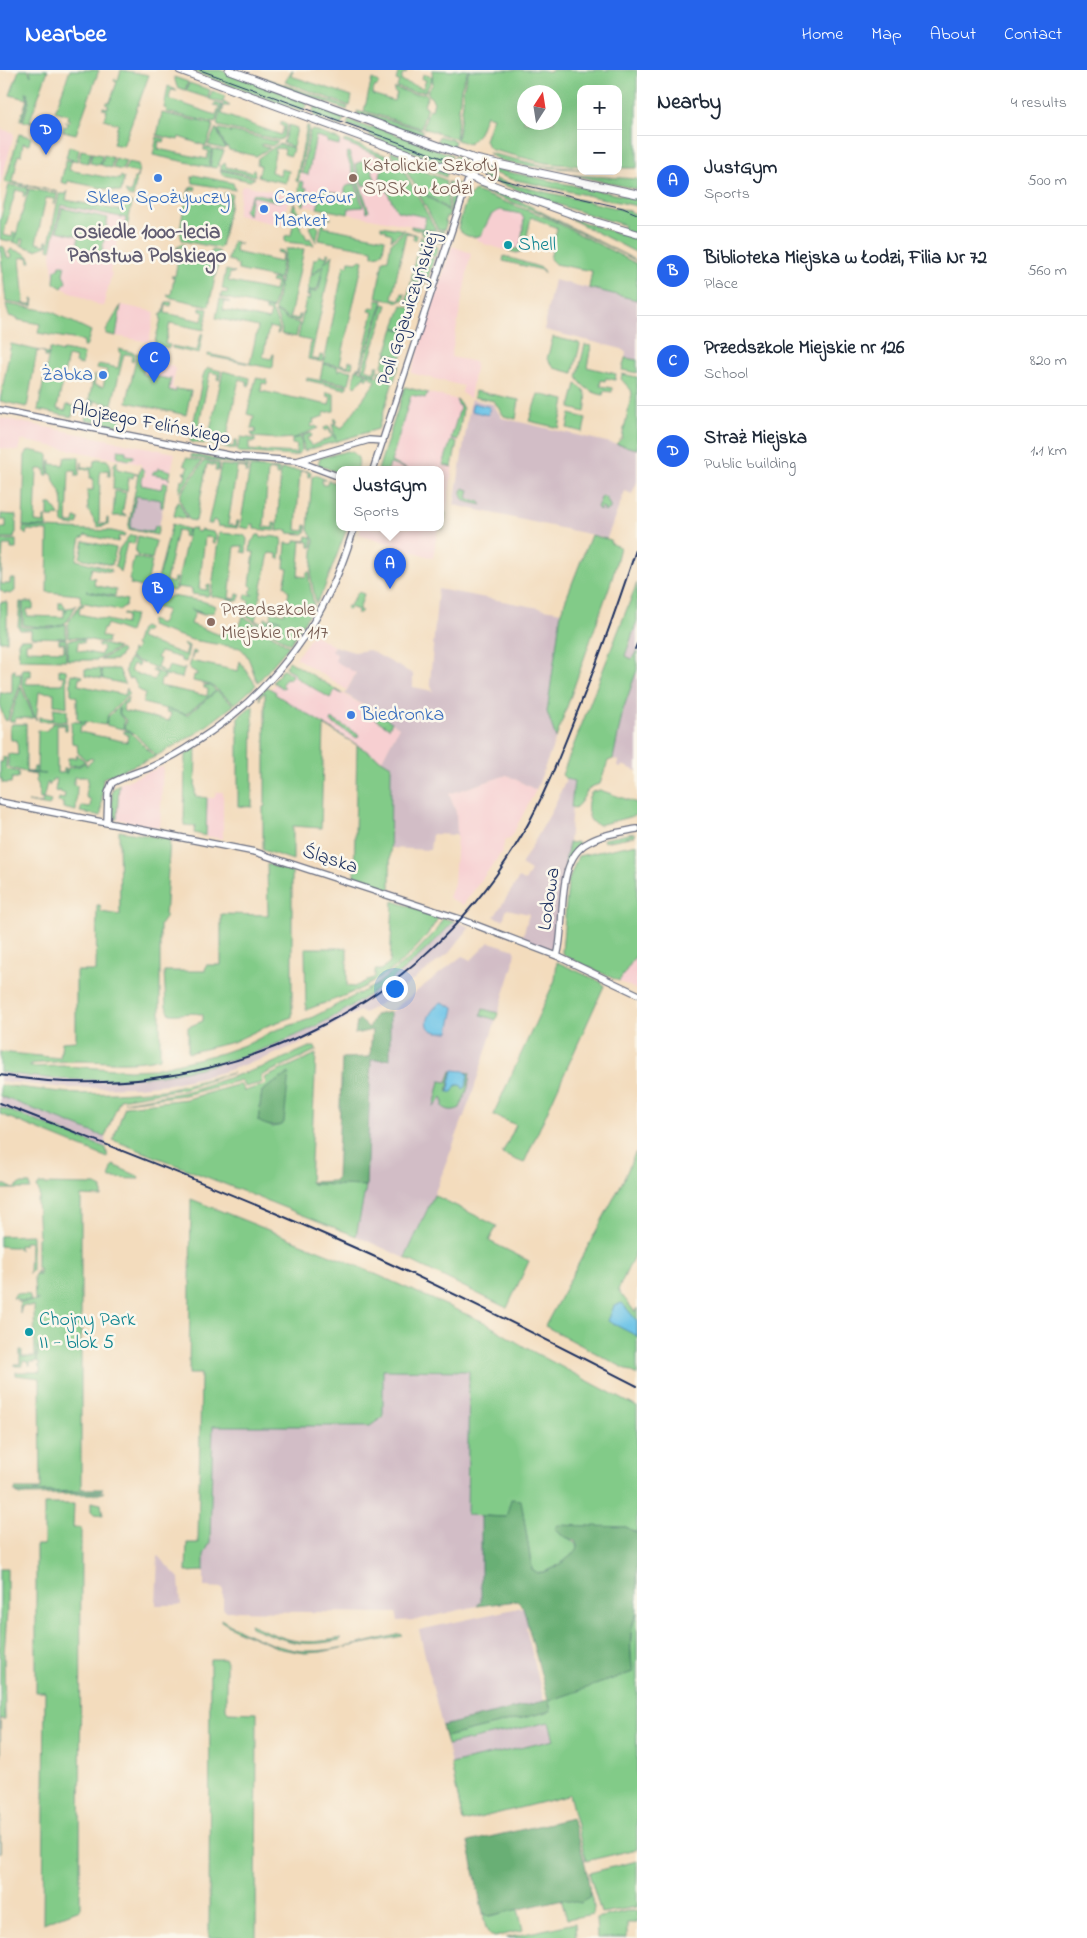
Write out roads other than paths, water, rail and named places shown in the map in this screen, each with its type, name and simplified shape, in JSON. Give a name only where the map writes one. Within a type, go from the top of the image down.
[{"type":"main road","points":[[180,70],[583,218],[637,234]]},
{"type":"main road","points":[[229,70],[475,158],[636,194]]},
{"type":"street","name":"Poli Gojawiczyńskiej","points":[[374,466],[475,158]]},
{"type":"street","name":"Alojzego Felińskiego","points":[[0,410],[238,458],[297,461],[369,440],[383,441]]},
{"type":"street","points":[[318,469],[316,462],[319,456]]},
{"type":"street","name":"Alojzego Felińskiego","points":[[297,461],[336,476]]},
{"type":"street","points":[[107,823],[108,793],[112,783],[153,766],[195,743],[239,710],[274,675],[305,636],[319,614],[337,575],[353,531]]},
{"type":"street","name":"Śląska","points":[[0,802],[255,852],[443,913],[557,956],[637,994]]},
{"type":"street","name":"Lodowa","points":[[557,956],[562,936],[566,872],[573,858],[586,843],[592,840],[637,829]]},
{"type":"water","points":[[473,403],[490,407],[488,415],[471,411]]},
{"type":"water","points":[[442,1002],[454,1008],[449,1032],[434,1031],[428,1026],[430,1014]]},
{"type":"water","points":[[453,1070],[464,1071],[468,1074],[466,1087],[463,1089],[461,1085],[456,1085],[452,1092],[448,1092]]},
{"type":"water","points":[[622,1303],[637,1321],[637,1336],[608,1321],[614,1306]]},
{"type":"tram line","points":[[200,70],[502,180],[623,208],[637,214]]},
{"type":"railway","points":[[0,1075],[78,1082],[154,1078],[228,1063],[299,1037],[365,1001],[425,955],[478,899],[529,822],[549,781],[581,703],[637,547]]},
{"type":"railway","points":[[635,649],[637,644]]},
{"type":"railway","points":[[0,1103],[210,1186],[335,1239],[449,1292],[637,1386]]},
{"type":"place","name":"Straż Miejska","points":[[46,155]]},
{"type":"place","name":"Sklep Spożywczy","points":[[158,178]]},
{"type":"place","name":"Katolickie Szkoły SPSK w Łodzi","points":[[353,178]]},
{"type":"place","name":"Carrefour Market","points":[[264,209]]},
{"type":"place","name":"Shell","points":[[508,245]]},
{"type":"place","name":"Żabka","points":[[103,375]]},
{"type":"place","name":"Przedszkole Miejskie nr 126","points":[[154,383]]},
{"type":"place","name":"JustGym","points":[[390,589]]},
{"type":"place","name":"Biblioteka Miejska w Łodzi, Filia Nr 72","points":[[158,614]]},
{"type":"place","name":"Przedszkole Miejskie nr 117","points":[[211,622]]},
{"type":"place","name":"Biedronka","points":[[351,715]]},
{"type":"place","name":"Chojny Park II - blok 5","points":[[29,1332]]},
{"type":"district","name":"Osiedle 1000-lecia Państwa Polskiego","points":[[147,245]]}]
